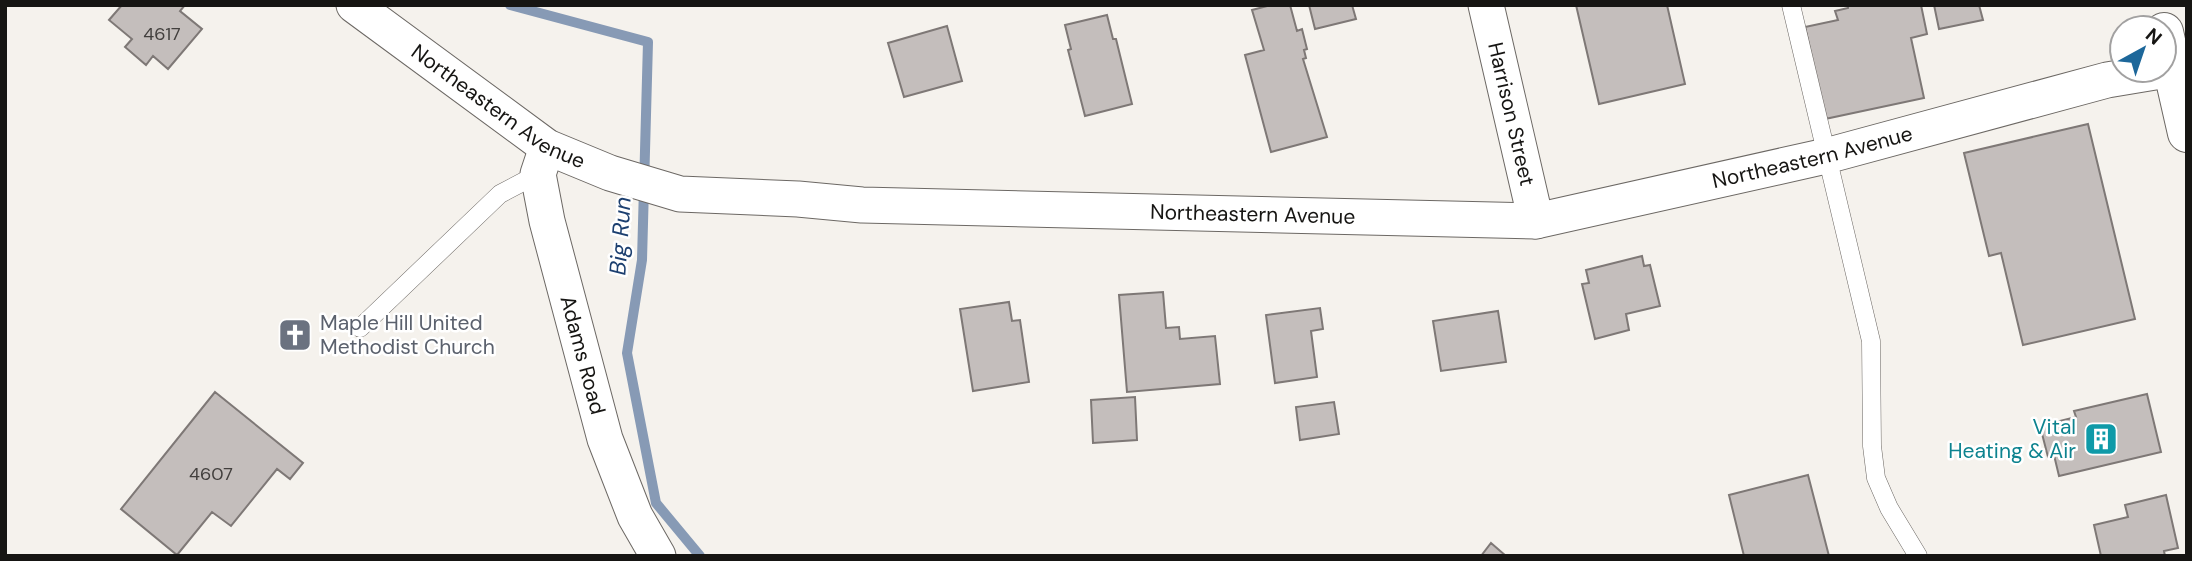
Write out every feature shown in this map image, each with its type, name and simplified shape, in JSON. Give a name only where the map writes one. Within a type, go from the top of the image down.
[{"type":"street","name":"Northeastern Avenue","points":[[354,5],[542,160],[610,173],[680,194],[798,199],[862,205],[1536,221],[1826,156],[2107,80],[2180,68]]},
{"type":"street","name":"Harrison Street","points":[[1486,5],[1536,221]]},
{"type":"street","points":[[2180,68],[2187,133]]},
{"type":"street","name":"Adams Road","points":[[542,160],[547,221],[605,439],[635,516],[658,556]]},
{"type":"lane","points":[[1791,5],[1871,341],[1872,446],[1877,478],[1889,508],[1918,556]]},
{"type":"lane","points":[[359,328],[500,194],[542,160]]},
{"type":"building","points":[[122,5],[185,5],[180,11],[202,29],[168,69],[153,56],[146,65],[125,47],[132,39],[109,20]]},
{"type":"building","points":[[1271,5],[1290,5],[1297,31],[1302,29],[1307,49],[1304,50],[1306,58],[1303,59],[1327,137],[1271,152],[1245,55],[1264,50],[1252,10]]},
{"type":"building","points":[[1309,5],[1352,5],[1356,19],[1315,29]]},
{"type":"building","points":[[1576,5],[1667,5],[1685,84],[1599,104]]},
{"type":"building","points":[[1848,5],[1921,5],[1927,34],[1911,38],[1924,98],[1825,119],[1805,27],[1838,20],[1835,11],[1848,8]]},
{"type":"building","points":[[1934,5],[1979,5],[1983,20],[1939,29]]},
{"type":"building","points":[[1107,15],[1113,39],[1116,39],[1132,104],[1085,116],[1068,50],[1071,49],[1065,25]]},
{"type":"building","points":[[947,26],[962,81],[904,97],[888,43]]},
{"type":"building","points":[[2088,124],[2135,319],[2023,345],[2001,253],[1989,256],[1964,153]]},
{"type":"building","points":[[1642,256],[1644,266],[1650,265],[1660,306],[1626,314],[1629,330],[1595,339],[1582,284],[1589,283],[1586,270]]},
{"type":"building","points":[[1163,292],[1166,328],[1179,327],[1180,339],[1215,336],[1220,384],[1127,392],[1119,295]]},
{"type":"building","points":[[1009,302],[1012,321],[1020,320],[1029,382],[973,391],[960,309]]},
{"type":"building","points":[[1320,308],[1323,329],[1311,331],[1317,377],[1275,383],[1266,315]]},
{"type":"building","points":[[1498,311],[1506,362],[1441,371],[1433,321]]},
{"type":"building","points":[[215,392],[303,463],[290,479],[277,469],[231,526],[212,512],[177,555],[121,509]]},
{"type":"building","name":"Vital Heating & Air","points":[[2147,394],[2161,452],[2059,476],[2054,455],[2048,457],[2040,426],[2076,417],[2074,411]]},
{"type":"building","points":[[1135,397],[1137,440],[1093,443],[1091,400]]},
{"type":"building","points":[[1334,402],[1339,434],[1300,440],[1296,407]]},
{"type":"building","points":[[1808,475],[1829,556],[1744,556],[1729,495]]},
{"type":"building","points":[[2166,495],[2178,548],[2164,551],[2165,556],[2101,556],[2094,525],[2128,517],[2125,505]]},
{"type":"building","points":[[1491,543],[1506,556],[1481,556]]},
{"type":"waterway","name":"Big Run","points":[[510,5],[648,42],[642,260],[627,353],[656,503],[700,556]]},
{"type":"place","name":"Maple Hill United Methodist Church","points":[[295,335]]},
{"type":"place","name":"Vital Heating & Air","points":[[2101,439]]}]
